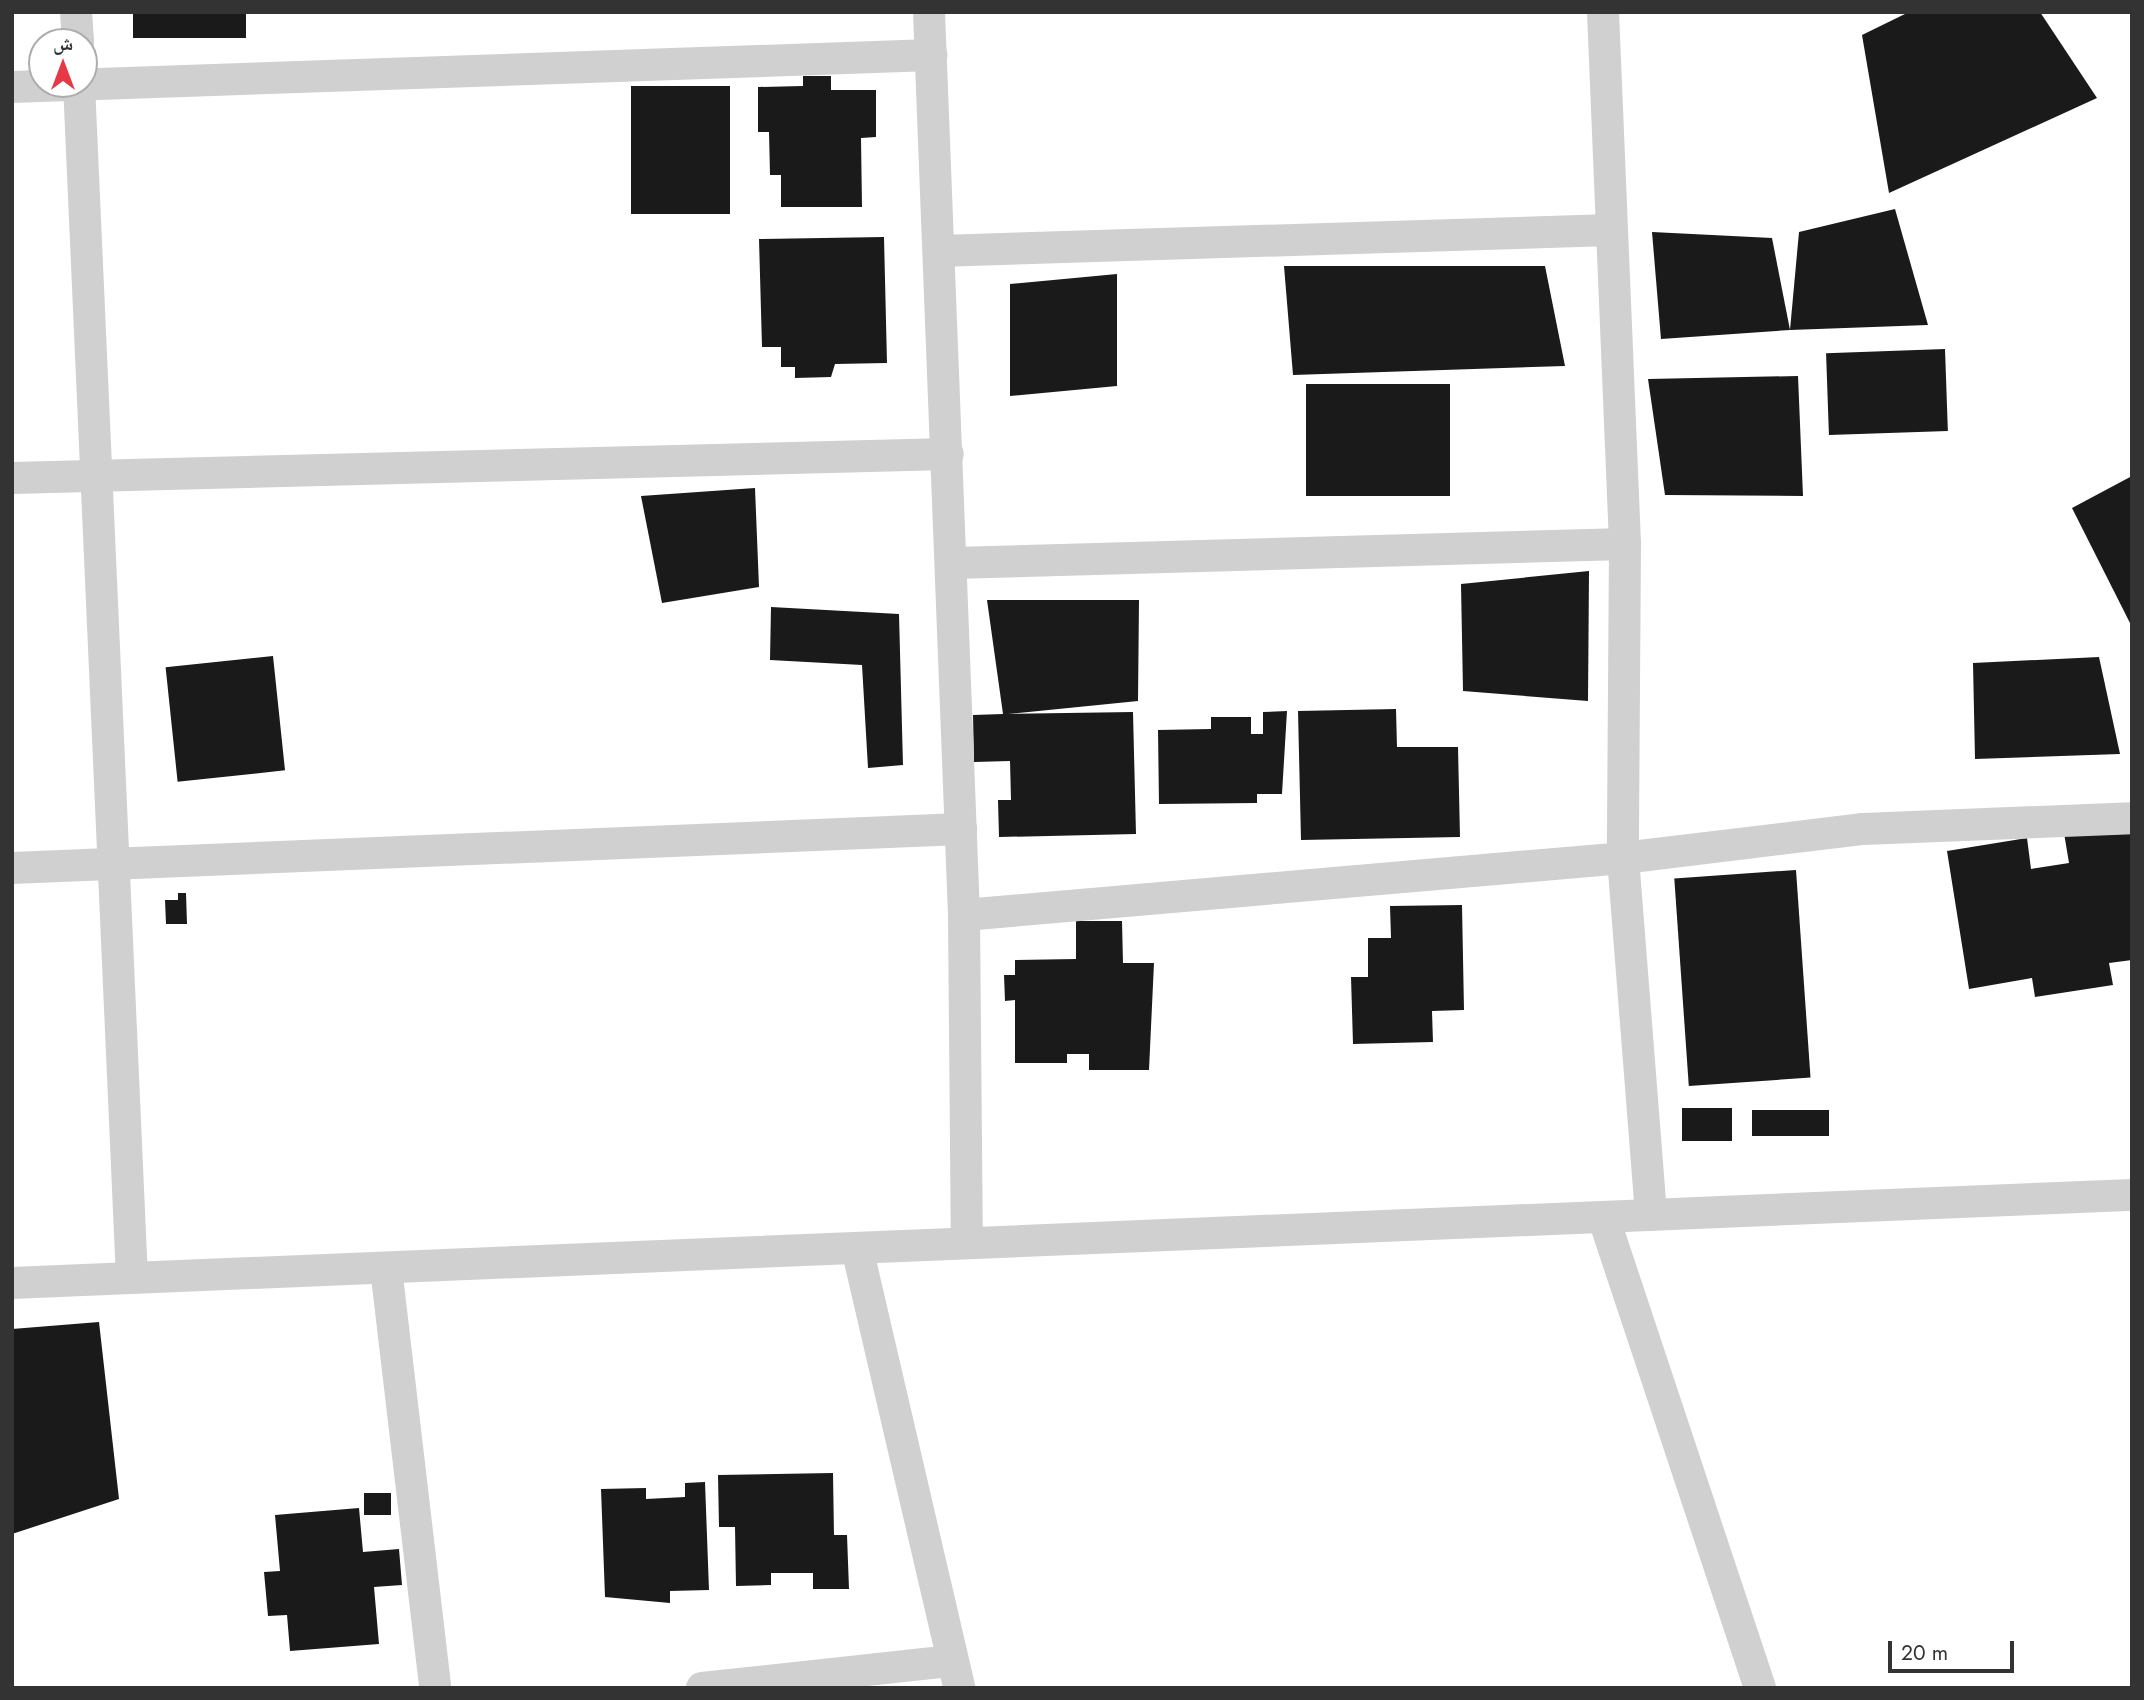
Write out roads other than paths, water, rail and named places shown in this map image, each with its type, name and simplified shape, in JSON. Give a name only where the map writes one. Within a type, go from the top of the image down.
[{"type":"street","points":[[929,12],[953,563],[964,915],[967,1243]]},
{"type":"street","points":[[1603,12],[1625,544],[1623,858],[1651,1215]]},
{"type":"street","points":[[98,83],[931,55]]},
{"type":"street","points":[[80,98],[132,1278]]},
{"type":"street","points":[[939,251],[1612,230]]},
{"type":"street","points":[[12,478],[948,454]]},
{"type":"street","points":[[953,563],[1625,544]]},
{"type":"street","points":[[964,915],[1623,858],[1863,829],[2132,818]]},
{"type":"street","points":[[12,867],[961,829]]},
{"type":"street","points":[[12,1283],[967,1243],[1605,1222],[1651,1215],[2132,1195]]},
{"type":"street","points":[[1605,1222],[1759,1688]]},
{"type":"street","points":[[702,1688],[956,1674],[857,1248]]},
{"type":"street","points":[[386,1268],[435,1688]]}]
